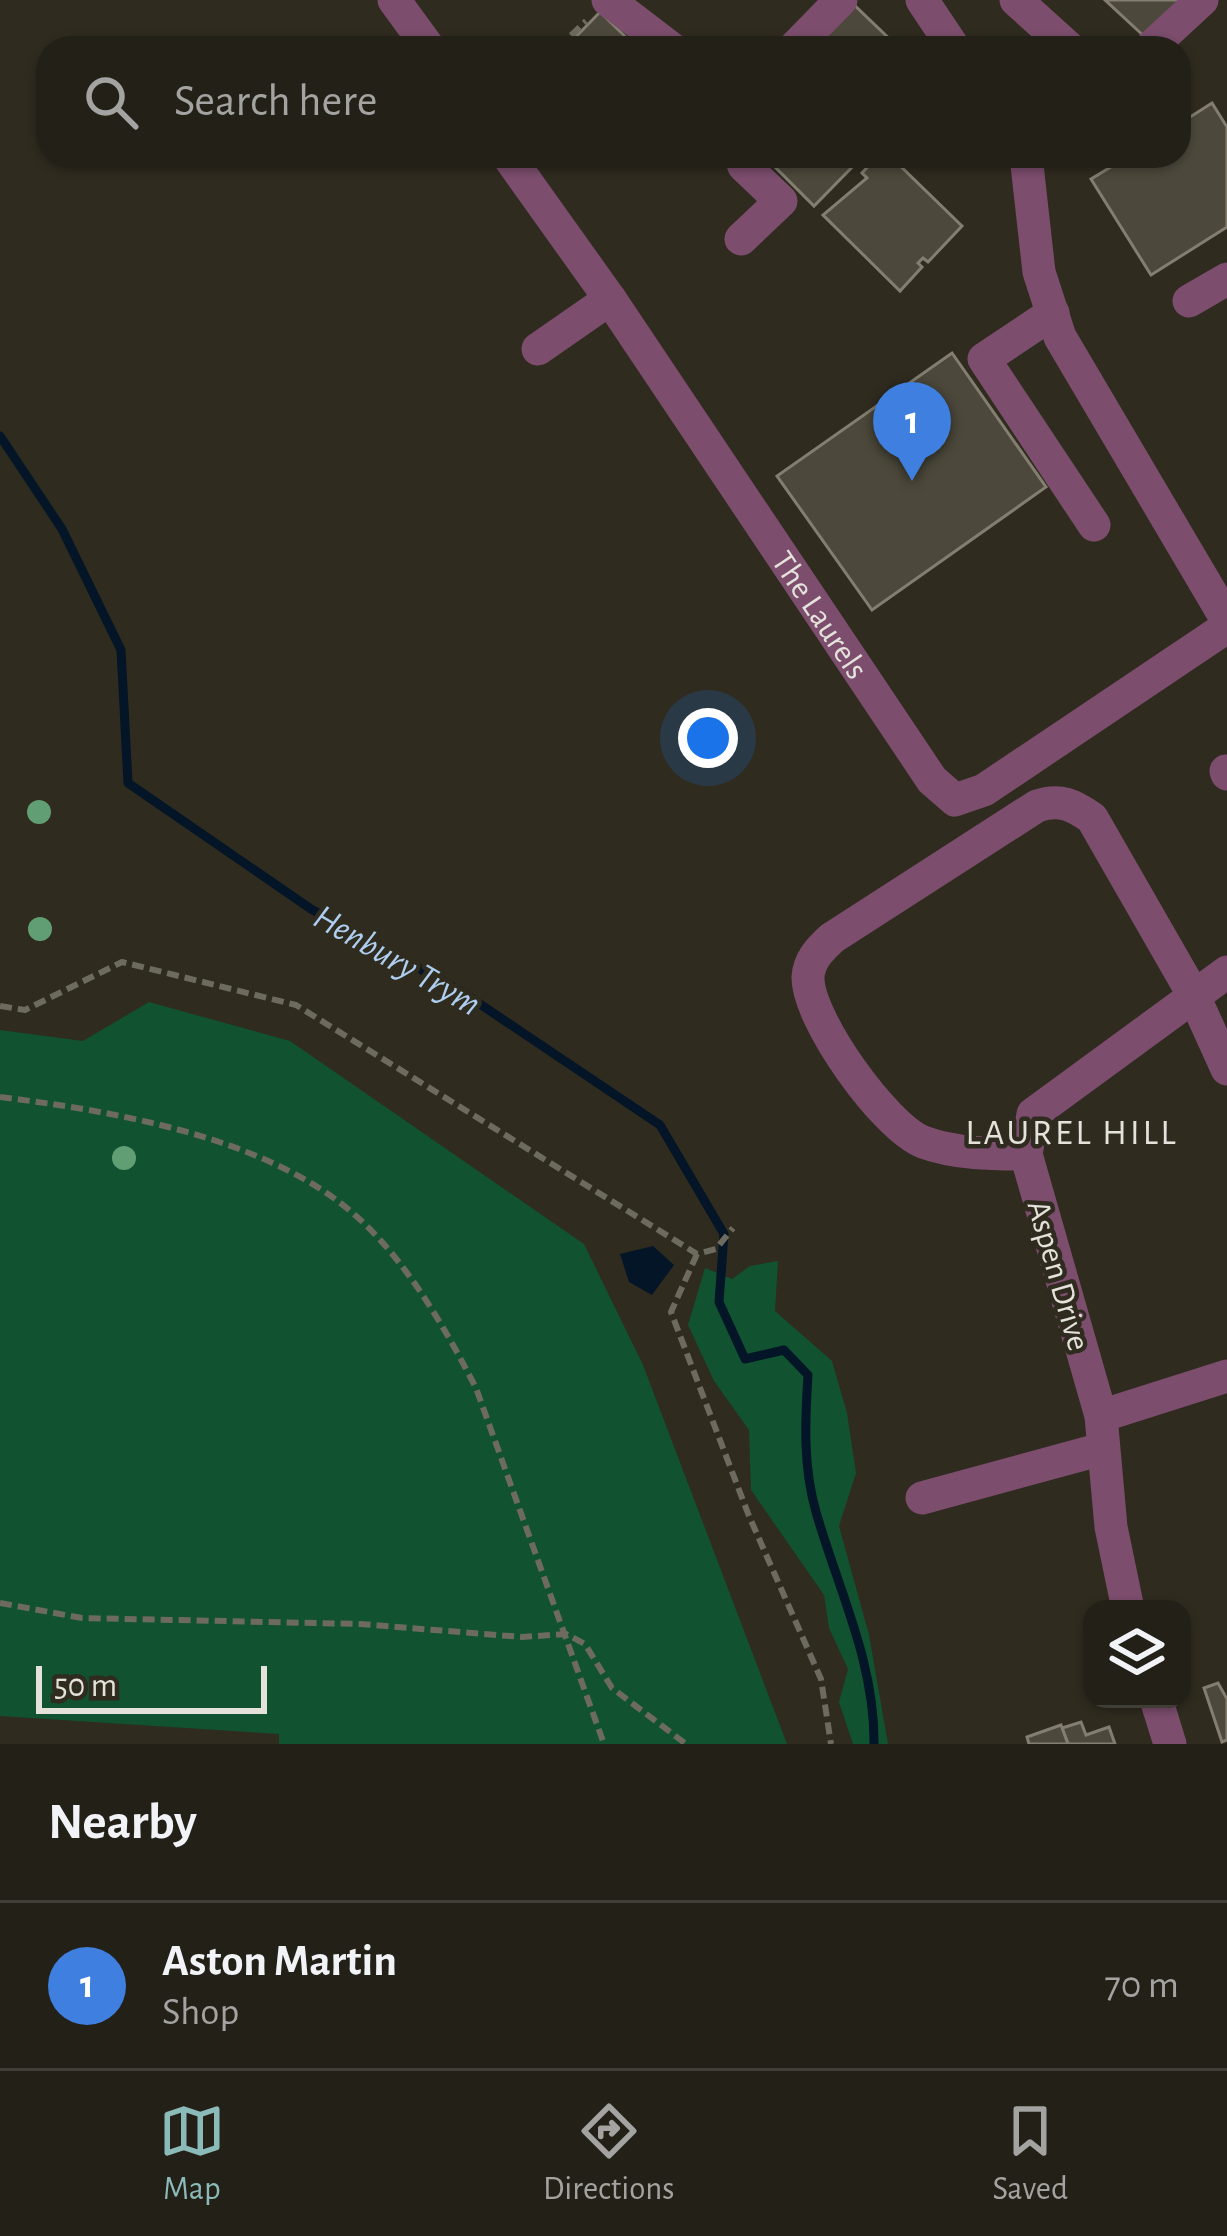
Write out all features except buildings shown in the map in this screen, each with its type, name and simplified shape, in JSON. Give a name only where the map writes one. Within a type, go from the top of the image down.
[{"type":"street","points":[[394,0],[420,36]]},
{"type":"street","points":[[806,36],[841,0]]},
{"type":"street","points":[[922,0],[946,36]]},
{"type":"street","points":[[1016,0],[1056,36]]},
{"type":"street","points":[[1163,36],[1202,0]]},
{"type":"street","points":[[599,8],[649,36]]},
{"type":"street","name":"The Laurels","points":[[517,168],[610,299],[932,780],[956,800],[984,790],[1227,623],[1060,337],[1036,249],[1027,168]]},
{"type":"street","points":[[741,239],[781,201],[746,168]]},
{"type":"street","points":[[1189,301],[1227,279]]},
{"type":"street","points":[[538,350],[610,299]]},
{"type":"street","points":[[1053,313],[984,359],[1094,526]]},
{"type":"street","points":[[1026,1154],[985,1154],[924,1142],[895,1124],[826,1028],[810,993],[808,972],[818,950],[832,938],[1052,801],[1072,804],[1092,818],[1193,994],[1227,1069]]},
{"type":"street","name":"Aspen Drive","points":[[1127,1600],[1102,1433],[1026,1154],[1033,1114],[1227,972]]},
{"type":"street","points":[[922,1498],[1102,1433],[1227,1376]]},
{"type":"street","points":[[1159,1708],[1170,1744]]},
{"type":"path","points":[[570,36],[599,8]]},
{"type":"path","points":[[0,1006],[26,1010],[122,962],[296,1005],[697,1254],[716,1249],[733,1228]]},
{"type":"path","points":[[0,1097],[105,1110],[160,1124],[284,1171],[322,1189],[356,1216],[415,1287],[476,1388],[604,1744]]},
{"type":"path","points":[[697,1254],[671,1312],[749,1516],[820,1679],[830,1744]]},
{"type":"path","points":[[0,1603],[82,1618],[360,1624],[523,1637],[566,1634],[585,1643],[611,1688],[686,1744]]},
{"type":"green space","points":[[149,1002],[290,1041],[584,1244],[643,1365],[787,1744],[279,1744],[279,1734],[0,1716],[0,1030],[83,1041]]},
{"type":"green space","points":[[778,1261],[775,1311],[832,1361],[847,1413],[856,1473],[839,1526],[869,1635],[888,1744],[853,1744],[839,1702],[848,1669],[829,1628],[824,1595],[751,1490],[749,1430],[714,1381],[688,1325],[705,1268],[732,1279],[750,1266]]},
{"type":"water","points":[[653,1246],[674,1265],[652,1295],[629,1282],[620,1254]]},
{"type":"waterway","name":"Henbury Trym","points":[[0,436],[62,529],[121,650],[128,783],[311,909],[462,992],[660,1125],[724,1234],[719,1302],[745,1359],[784,1350],[808,1375],[806,1444],[812,1495],[862,1655],[874,1744]]},
{"type":"place","name":"Aston Martin","points":[[912,481]]},
{"type":"district","name":"LAUREL HILL","points":[[1072,1131]]}]
